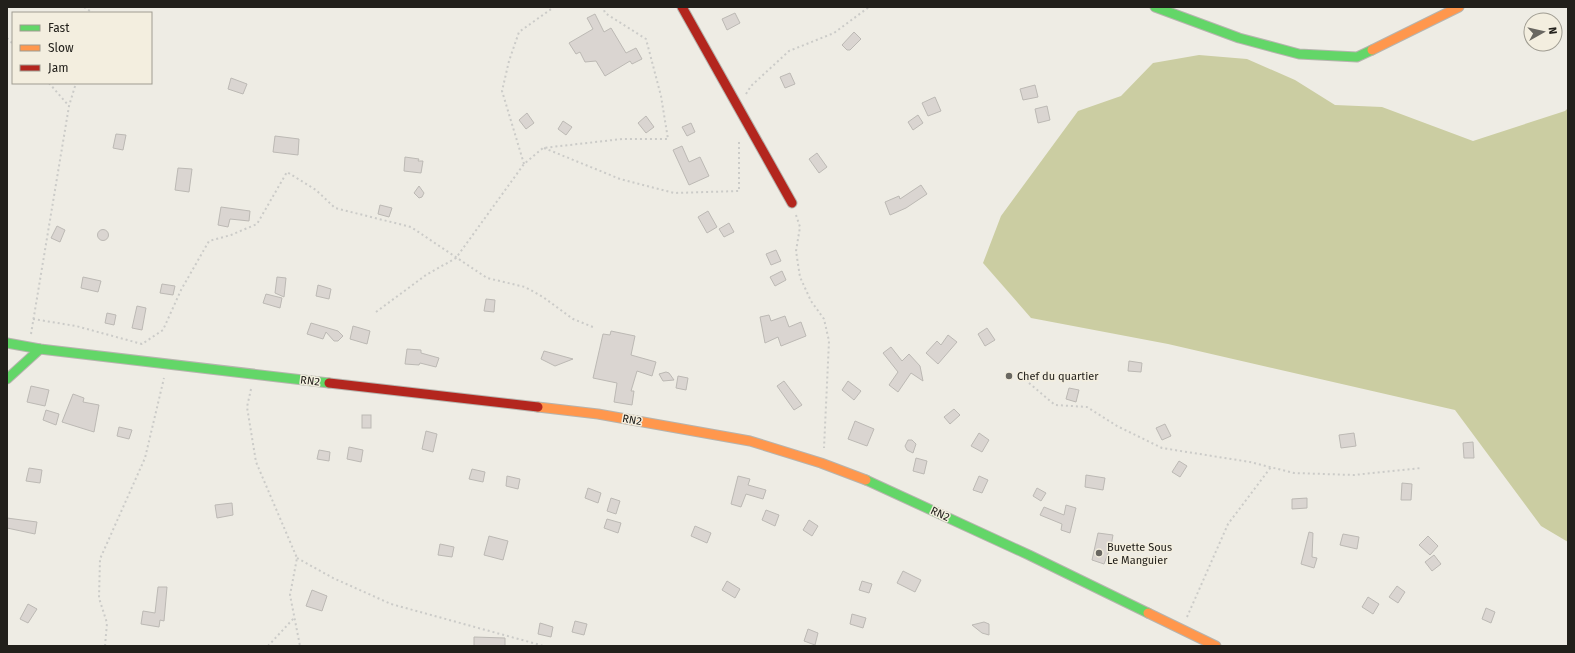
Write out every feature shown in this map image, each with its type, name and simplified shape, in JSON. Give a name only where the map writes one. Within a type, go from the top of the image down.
[{"type":"main road","points":[[682,7],[792,203]]},
{"type":"main road","points":[[1155,7],[1239,38],[1299,54],[1357,57],[1459,7]]},
{"type":"main road","name":"RN2","points":[[7,343],[40,349],[598,414],[741,439],[821,463],[875,484],[1216,646]]},
{"type":"main road","points":[[7,379],[40,349]]},
{"type":"path","points":[[84,7],[91,8]]},
{"type":"path","points":[[524,164],[502,91],[509,61],[519,32],[554,7]]},
{"type":"path","points":[[376,312],[426,275],[456,258],[524,164],[543,148],[622,139],[668,139],[661,96],[646,39],[605,13],[603,7]]},
{"type":"path","points":[[738,107],[751,86],[789,51],[834,33],[869,7]]},
{"type":"path","points":[[50,84],[69,106]]},
{"type":"path","points":[[29,347],[69,106],[76,84]]},
{"type":"path","points":[[543,148],[620,179],[674,193],[739,191],[739,138]]},
{"type":"path","points":[[33,319],[76,326],[142,344],[163,330],[181,290],[209,241],[232,235],[257,224],[286,172],[316,190],[335,208],[411,227],[487,278],[524,287],[542,297],[574,319],[593,327]]},
{"type":"path","points":[[792,203],[800,227],[796,251],[800,277],[810,300],[824,319],[829,341],[826,440],[821,463]]},
{"type":"path","points":[[105,646],[107,623],[99,598],[100,559],[145,458],[167,364]]},
{"type":"path","points":[[254,374],[247,407],[256,462],[297,558],[290,595],[300,646]]},
{"type":"path","points":[[1029,383],[1055,405],[1087,407],[1118,426],[1162,448],[1250,462],[1294,473],[1354,475],[1421,468]]},
{"type":"path","points":[[1181,630],[1228,524],[1271,467]]},
{"type":"path","points":[[297,558],[333,578],[391,604],[544,646]]},
{"type":"path","points":[[268,646],[294,618]]},
{"type":"green space","points":[[1199,55],[1247,59],[1295,80],[1335,105],[1382,107],[1473,141],[1565,111],[1568,108],[1568,542],[1541,526],[1455,410],[1168,344],[1031,318],[983,263],[1001,216],[1078,111],[1121,96],[1153,63]]},
{"type":"building","points":[[735,13],[740,23],[727,30],[722,19]]},
{"type":"building","points":[[595,14],[604,32],[611,28],[626,53],[636,48],[642,59],[632,64],[630,61],[605,76],[596,61],[585,62],[580,52],[576,54],[569,43],[593,29],[587,18]]},
{"type":"building","points":[[854,32],[861,39],[850,50],[847,50],[842,45]]},
{"type":"building","points":[[790,73],[795,84],[785,88],[780,77]]},
{"type":"building","points":[[231,78],[247,84],[243,94],[228,89]]},
{"type":"building","points":[[1035,85],[1038,97],[1023,100],[1020,89]]},
{"type":"building","points":[[935,97],[941,111],[928,116],[922,103]]},
{"type":"building","points":[[1047,106],[1050,120],[1038,123],[1035,109]]},
{"type":"building","points":[[527,113],[534,123],[526,129],[519,120]]},
{"type":"building","points":[[918,115],[923,123],[913,130],[908,122]]},
{"type":"building","points":[[646,116],[654,127],[646,133],[638,123]]},
{"type":"building","points":[[563,121],[572,127],[566,135],[558,129]]},
{"type":"building","points":[[691,123],[695,132],[687,136],[682,127]]},
{"type":"building","points":[[116,134],[126,135],[123,150],[113,148]]},
{"type":"building","points":[[275,136],[299,139],[298,155],[273,152]]},
{"type":"building","points":[[682,146],[689,162],[700,157],[709,176],[689,185],[673,150]]},
{"type":"building","points":[[817,153],[827,167],[819,173],[809,159]]},
{"type":"building","points":[[405,157],[423,161],[421,173],[404,171]]},
{"type":"building","points":[[178,168],[192,169],[189,192],[175,190]]},
{"type":"building","points":[[921,185],[927,194],[906,208],[890,215],[885,202],[899,196],[900,199]]},
{"type":"building","points":[[419,186],[424,193],[422,197],[419,198],[414,193]]},
{"type":"building","points":[[380,205],[392,208],[389,217],[378,214]]},
{"type":"building","points":[[221,207],[250,211],[249,221],[230,219],[228,227],[218,225]]},
{"type":"building","points":[[708,211],[717,227],[707,233],[698,217]]},
{"type":"building","points":[[729,223],[734,232],[724,237],[719,229]]},
{"type":"building","points":[[57,226],[65,230],[60,242],[51,238]]},
{"type":"building","points":[[101,230],[105,230],[107,231],[107,239],[101,240],[98,237],[98,233]]},
{"type":"building","points":[[776,250],[781,261],[771,265],[766,254]]},
{"type":"building","points":[[782,271],[786,280],[775,286],[770,277]]},
{"type":"building","points":[[83,277],[101,281],[98,292],[81,288]]},
{"type":"building","points":[[277,277],[286,278],[284,297],[275,293]]},
{"type":"building","points":[[162,284],[175,286],[173,295],[160,293]]},
{"type":"building","points":[[318,285],[331,289],[329,299],[316,296]]},
{"type":"building","points":[[266,294],[282,298],[280,308],[263,303]]},
{"type":"building","points":[[486,299],[495,300],[494,312],[484,311]]},
{"type":"building","points":[[137,306],[146,308],[142,330],[132,328]]},
{"type":"building","points":[[107,313],[116,315],[114,325],[105,323]]},
{"type":"building","points":[[769,315],[771,321],[785,316],[789,327],[801,322],[806,336],[781,346],[778,337],[765,343],[760,317]]},
{"type":"building","points":[[311,323],[338,331],[343,336],[338,341],[334,341],[326,332],[323,339],[307,334]]},
{"type":"building","points":[[353,326],[370,331],[367,344],[350,339]]},
{"type":"building","points":[[987,328],[995,340],[985,346],[978,334]]},
{"type":"building","points":[[611,331],[635,336],[631,355],[656,362],[652,376],[637,371],[631,391],[634,391],[632,405],[614,402],[617,383],[593,378],[603,334],[610,335]]},
{"type":"building","points":[[948,335],[957,342],[938,364],[926,353],[937,341],[941,345]]},
{"type":"building","points":[[891,347],[902,361],[909,354],[920,366],[923,381],[911,373],[898,392],[889,385],[898,372],[883,353]]},
{"type":"building","points":[[407,349],[421,350],[421,353],[439,358],[436,367],[420,363],[419,365],[405,364]]},
{"type":"building","points":[[544,351],[573,359],[555,366],[541,359]]},
{"type":"building","points":[[1129,361],[1142,363],[1141,372],[1128,371]]},
{"type":"building","points":[[666,372],[669,373],[674,380],[663,381],[659,374]]},
{"type":"building","points":[[678,376],[688,378],[686,390],[676,388]]},
{"type":"building","points":[[784,381],[802,405],[794,410],[777,386]]},
{"type":"building","points":[[848,381],[861,391],[854,400],[842,390]]},
{"type":"building","points":[[31,386],[49,390],[45,406],[27,402]]},
{"type":"building","points":[[1069,388],[1079,390],[1076,402],[1066,399]]},
{"type":"building","points":[[73,394],[84,398],[83,402],[99,405],[94,432],[62,422]]},
{"type":"building","points":[[954,409],[960,415],[950,424],[944,417]]},
{"type":"building","points":[[46,410],[59,414],[56,425],[43,420]]},
{"type":"building","points":[[362,415],[371,415],[371,428],[362,428]]},
{"type":"building","points":[[855,421],[874,429],[867,446],[848,439]]},
{"type":"building","points":[[1165,424],[1171,436],[1162,440],[1156,428]]},
{"type":"building","points":[[119,427],[132,430],[129,439],[117,436]]},
{"type":"building","points":[[426,431],[437,434],[433,452],[422,449]]},
{"type":"building","points":[[979,433],[989,440],[982,452],[971,446]]},
{"type":"building","points":[[1354,433],[1356,446],[1341,448],[1339,435]]},
{"type":"building","points":[[908,440],[912,440],[916,444],[913,453],[907,450],[905,446]]},
{"type":"building","points":[[1473,442],[1474,458],[1464,458],[1463,443]]},
{"type":"building","points":[[349,447],[363,450],[361,462],[347,459]]},
{"type":"building","points":[[319,450],[330,452],[329,461],[317,459]]},
{"type":"building","points":[[916,458],[927,461],[924,474],[913,471]]},
{"type":"building","points":[[1179,461],[1187,466],[1180,477],[1172,472]]},
{"type":"building","points":[[29,468],[42,470],[40,483],[26,481]]},
{"type":"building","points":[[472,469],[485,472],[483,482],[469,479]]},
{"type":"building","points":[[1086,475],[1105,478],[1103,490],[1085,487]]},
{"type":"building","points":[[507,476],[520,479],[518,489],[506,486]]},
{"type":"building","points":[[738,476],[750,479],[748,485],[766,490],[763,499],[746,494],[741,507],[731,504]]},
{"type":"building","points":[[979,476],[988,480],[982,493],[973,490]]},
{"type":"building","points":[[1402,483],[1412,484],[1411,500],[1401,500]]},
{"type":"building","points":[[588,488],[601,493],[598,503],[585,498]]},
{"type":"building","points":[[1037,488],[1046,493],[1041,501],[1033,496]]},
{"type":"building","points":[[611,498],[620,501],[616,514],[607,511]]},
{"type":"building","points":[[1307,498],[1307,508],[1292,509],[1292,499]]},
{"type":"building","points":[[232,503],[233,515],[217,518],[215,505]]},
{"type":"building","points":[[1066,505],[1076,508],[1070,533],[1061,530],[1062,524],[1040,515],[1044,507],[1064,515]]},
{"type":"building","points":[[766,510],[779,515],[775,526],[762,520]]},
{"type":"building","points":[[7,518],[37,522],[35,534],[7,528]]},
{"type":"building","points":[[607,519],[621,523],[618,533],[604,528]]},
{"type":"building","points":[[809,520],[818,526],[812,536],[803,530]]},
{"type":"building","points":[[695,526],[711,533],[707,543],[691,536]]},
{"type":"building","points":[[1309,532],[1313,533],[1312,557],[1317,558],[1314,568],[1301,564]]},
{"type":"building","points":[[1098,533],[1113,535],[1111,546],[1104,564],[1092,560]]},
{"type":"building","points":[[1343,534],[1359,537],[1357,549],[1340,545]]},
{"type":"building","points":[[489,536],[508,541],[503,560],[484,555]]},
{"type":"building","points":[[1428,536],[1438,546],[1430,555],[1419,545]]},
{"type":"building","points":[[440,544],[454,547],[452,557],[438,555]]},
{"type":"building","points":[[1434,555],[1441,564],[1432,571],[1425,562]]},
{"type":"building","points":[[903,571],[921,580],[915,592],[897,583]]},
{"type":"building","points":[[727,581],[740,589],[735,598],[722,590]]},
{"type":"building","points":[[862,581],[872,584],[869,593],[859,590]]},
{"type":"building","points":[[1397,586],[1405,592],[1398,603],[1389,597]]},
{"type":"building","points":[[158,587],[167,587],[164,621],[160,620],[159,627],[141,624],[143,611],[155,613]]},
{"type":"building","points":[[312,590],[327,596],[322,611],[306,606]]},
{"type":"building","points":[[1368,597],[1379,604],[1373,614],[1362,607]]},
{"type":"building","points":[[28,604],[37,609],[28,623],[20,619]]},
{"type":"building","points":[[1486,608],[1495,612],[1491,623],[1482,619]]},
{"type":"building","points":[[852,614],[866,618],[863,628],[850,624]]},
{"type":"building","points":[[575,621],[587,624],[584,635],[572,632]]},
{"type":"building","points":[[984,622],[989,624],[989,635],[982,633],[972,625]]},
{"type":"building","points":[[540,623],[553,627],[551,637],[538,634]]},
{"type":"building","points":[[808,629],[818,633],[815,645],[804,641]]},
{"type":"building","points":[[474,637],[505,638],[505,646],[474,646]]},
{"type":"traffic: fast","points":[[1155,7],[1239,38],[1299,54],[1357,57],[1372,50]]},
{"type":"traffic: fast","points":[[7,343],[40,349],[329,383]]},
{"type":"traffic: fast","points":[[7,379],[40,349]]},
{"type":"traffic: fast","points":[[866,480],[1029,555],[1148,613]]},
{"type":"traffic: slow","points":[[1372,50],[1459,7]]},
{"type":"traffic: slow","points":[[538,407],[598,414],[750,441],[821,463],[866,480]]},
{"type":"traffic: slow","points":[[1148,613],[1216,646]]},
{"type":"traffic: jam","points":[[682,7],[792,203]]},
{"type":"traffic: jam","points":[[329,383],[538,407]]},
{"type":"place","name":"Chef du quartier","points":[[1009,376]]},
{"type":"place","name":"Buvette Sous Le Manguier","points":[[1099,553]]}]
